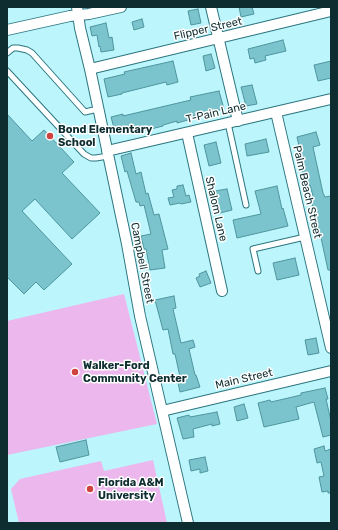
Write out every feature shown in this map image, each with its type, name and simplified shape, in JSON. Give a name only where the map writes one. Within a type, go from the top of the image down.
[{"type":"street","points":[[7,30],[70,16],[78,11],[89,14],[121,7]]},
{"type":"street","points":[[211,7],[233,122]]},
{"type":"street","name":"Campbell Street","points":[[78,11],[80,28],[127,244],[140,316],[188,523]]},
{"type":"street","name":"Flipper Street","points":[[90,69],[331,11]]},
{"type":"street","name":"T-Pain Lane","points":[[108,154],[187,133],[331,99]]},
{"type":"street","name":"Palm Beach Street","points":[[276,112],[331,348]]},
{"type":"street","name":"Shalom Lane","points":[[187,133],[222,291]]},
{"type":"street","name":"Main Street","points":[[162,411],[331,371]]},
{"type":"lane","points":[[7,53],[13,48],[18,48],[32,53],[84,112],[98,109]]},
{"type":"lane","points":[[7,72],[84,154],[91,158],[108,154]]},
{"type":"lane","points":[[233,122],[246,205]]},
{"type":"lane","points":[[258,271],[253,249],[305,237]]},
{"type":"shaded area","name":"Walker-Ford Community Center","points":[[124,294],[157,424],[7,455],[7,321]]},
{"type":"shaded area","points":[[153,460],[167,523],[19,523],[11,489],[20,479],[101,461],[104,471]]},
{"type":"building","points":[[239,7],[252,7],[254,14],[241,17]]},
{"type":"building","points":[[198,9],[201,23],[191,25],[188,11]]},
{"type":"building","points":[[142,19],[144,27],[134,30],[132,22]]},
{"type":"building","points":[[106,23],[109,38],[112,37],[114,50],[101,52],[97,35],[92,36],[90,27]]},
{"type":"building","points":[[283,40],[286,51],[265,56],[266,60],[255,63],[254,58],[250,59],[248,49]]},
{"type":"building","points":[[211,54],[215,68],[206,71],[203,56]]},
{"type":"building","points":[[173,61],[178,82],[167,85],[166,82],[108,97],[104,79],[125,74],[124,72]]},
{"type":"building","points":[[331,61],[331,78],[318,81],[314,65]]},
{"type":"building","points":[[252,85],[257,104],[246,106],[241,87]]},
{"type":"building","points":[[219,91],[224,109],[187,117],[188,120],[177,123],[177,121],[139,132],[137,126],[133,127],[132,125],[122,129],[121,127],[114,128],[111,117],[123,114],[123,116],[191,100],[190,97]]},
{"type":"building","points":[[7,114],[32,141],[44,130],[74,162],[62,173],[100,213],[72,239],[35,199],[22,211],[72,264],[44,290],[36,282],[24,294],[7,277]]},
{"type":"building","points":[[316,132],[320,145],[313,147],[323,193],[325,197],[331,196],[331,270],[328,270],[311,200],[314,199],[310,185],[305,186],[299,156],[301,155],[297,137]]},
{"type":"building","points":[[266,139],[269,152],[247,156],[245,144]]},
{"type":"building","points":[[216,142],[221,163],[209,166],[204,145]]},
{"type":"building","points":[[131,153],[136,174],[141,172],[146,194],[148,193],[154,215],[159,214],[168,249],[162,250],[165,268],[150,270],[146,249],[144,249],[141,236],[151,234],[144,205],[140,206],[139,202],[136,202],[121,156]]},
{"type":"building","points":[[183,185],[186,196],[189,195],[191,202],[170,205],[168,198],[174,197],[172,190],[177,189],[177,186]]},
{"type":"building","points":[[277,186],[282,209],[283,208],[288,226],[237,238],[233,220],[261,214],[255,191]]},
{"type":"building","points":[[227,189],[232,210],[220,213],[215,191]]},
{"type":"building","points":[[295,258],[299,275],[277,280],[273,263]]},
{"type":"building","points":[[206,271],[211,283],[200,287],[196,278],[200,276],[199,274]]},
{"type":"building","points":[[174,296],[176,308],[173,309],[181,343],[193,340],[195,347],[189,349],[195,375],[200,387],[180,392],[177,378],[180,377],[175,354],[173,354],[168,329],[163,330],[155,300]]},
{"type":"building","points":[[316,338],[319,353],[308,355],[305,340]]},
{"type":"building","points":[[325,388],[331,421],[331,435],[323,437],[314,402],[296,407],[299,419],[264,427],[258,403],[270,400],[271,402]]},
{"type":"building","points":[[244,404],[248,418],[237,421],[234,407]]},
{"type":"building","points":[[217,412],[220,424],[212,426],[212,424],[193,429],[194,437],[183,439],[177,418]]},
{"type":"building","points":[[86,440],[89,455],[60,462],[56,447]]},
{"type":"building","points":[[324,446],[325,451],[331,449],[331,493],[328,493],[328,491],[322,492],[319,477],[324,476],[321,462],[317,463],[314,449]]},
{"type":"building","points":[[205,457],[208,471],[200,473],[200,469],[191,471],[189,460]]},
{"type":"place","name":"Bond Elementary School","points":[[50,136]]},
{"type":"place","name":"Walker-Ford Community Center","points":[[75,372]]},
{"type":"place","name":"Florida A&M University","points":[[90,489]]}]
